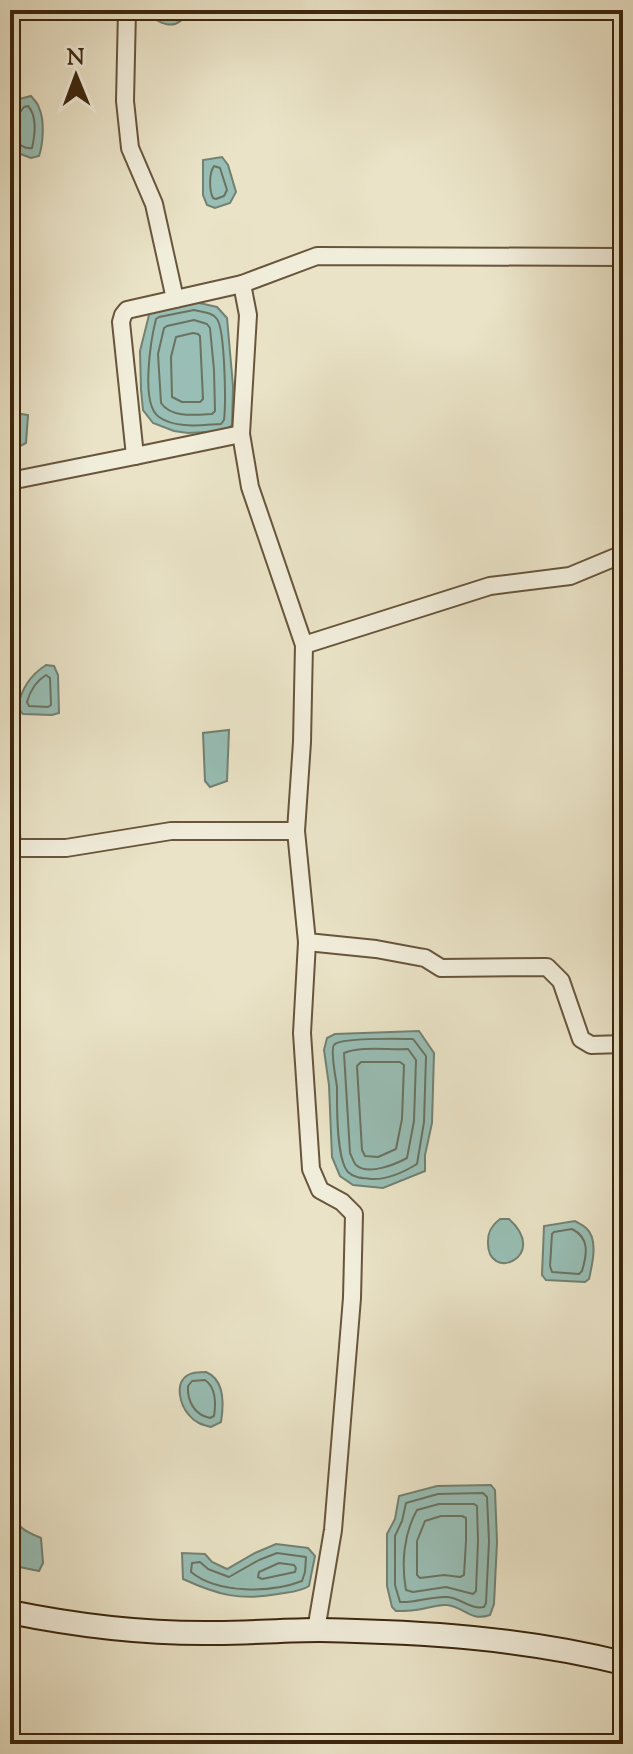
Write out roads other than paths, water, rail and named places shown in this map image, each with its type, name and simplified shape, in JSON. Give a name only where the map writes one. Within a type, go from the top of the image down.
[{"type":"main road","points":[[10,1612],[65,1623],[135,1631],[217,1633],[316,1630],[462,1636],[553,1648],[623,1663]]},
{"type":"street","points":[[127,10],[125,101],[130,148],[154,204],[175,299]]},
{"type":"street","points":[[135,456],[121,322],[127,310],[242,284],[317,256],[623,257]]},
{"type":"street","points":[[242,284],[248,315],[241,434],[250,487],[304,645],[296,831],[307,942],[302,1033],[311,1169],[320,1190],[342,1202],[354,1214],[352,1298],[333,1530],[316,1630]]},
{"type":"street","points":[[10,481],[241,434]]},
{"type":"street","points":[[304,645],[490,586],[570,576],[623,554]]},
{"type":"street","points":[[10,820],[11,848],[66,848],[171,831],[296,831]]},
{"type":"street","points":[[307,942],[425,958],[441,968],[547,967],[561,981],[581,1039],[591,1045],[623,1044]]},
{"type":"water","points":[[141,10],[189,10],[179,22],[167,24]]},
{"type":"water","points":[[31,96],[41,113],[43,132],[39,156],[31,158],[15,152],[9,132],[19,99]]},
{"type":"water","points":[[222,157],[228,165],[236,192],[230,203],[215,208],[207,205],[203,195],[203,160]]},
{"type":"water","points":[[195,302],[217,307],[227,318],[233,386],[232,425],[225,431],[174,431],[153,423],[143,410],[140,351],[150,311]]},
{"type":"water","points":[[28,415],[26,443],[10,446],[10,416]]},
{"type":"water","points":[[46,665],[54,666],[58,675],[59,713],[23,714],[17,708],[24,689]]},
{"type":"water","points":[[229,730],[227,781],[210,787],[205,781],[203,733]]},
{"type":"water","points":[[419,1031],[434,1053],[432,1123],[425,1171],[383,1188],[353,1185],[340,1176],[332,1157],[324,1050],[327,1038],[335,1034]]},
{"type":"water","points":[[500,1219],[509,1219],[520,1233],[523,1245],[514,1260],[505,1263],[496,1261],[490,1254],[488,1241],[491,1228]]},
{"type":"water","points":[[575,1221],[586,1228],[592,1239],[594,1252],[589,1279],[585,1282],[546,1280],[542,1275],[544,1226]]},
{"type":"water","points":[[206,1372],[217,1381],[223,1400],[221,1422],[211,1427],[191,1418],[180,1394],[181,1383],[188,1375]]},
{"type":"water","points":[[491,1485],[495,1490],[497,1542],[494,1604],[490,1615],[477,1617],[447,1605],[396,1611],[392,1607],[387,1586],[387,1534],[395,1519],[399,1496],[437,1486]]},
{"type":"water","points":[[10,1509],[22,1528],[41,1538],[43,1563],[39,1571],[10,1565]]},
{"type":"water","points":[[276,1544],[308,1548],[315,1556],[309,1586],[290,1592],[240,1597],[218,1593],[183,1579],[182,1553],[205,1554],[212,1562],[227,1569]]}]
